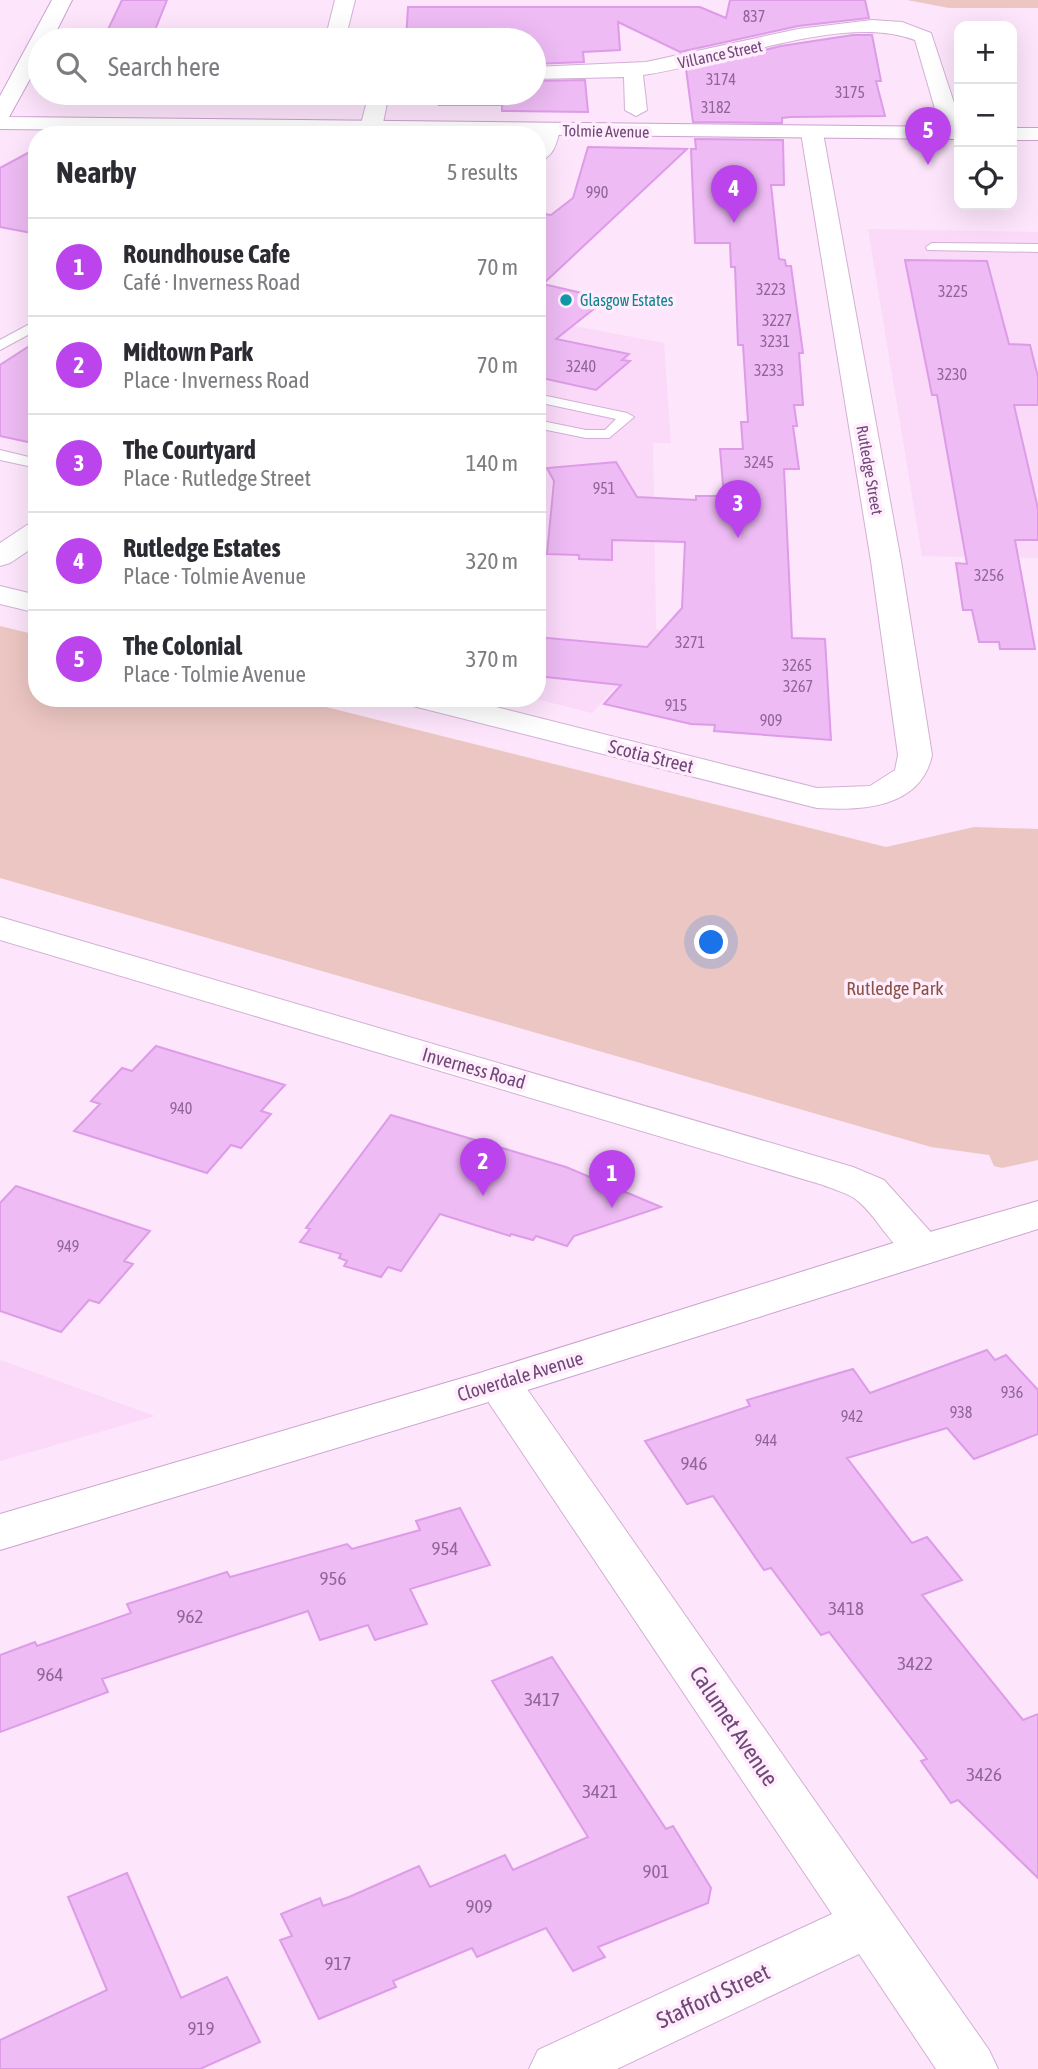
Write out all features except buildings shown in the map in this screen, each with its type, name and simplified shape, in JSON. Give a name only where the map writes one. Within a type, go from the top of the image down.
[{"type":"street","points":[[48,28],[62,0]]},
{"type":"street","points":[[338,28],[345,0]]},
{"type":"street","name":"Villance Street","points":[[546,73],[630,70],[662,66],[844,27],[872,24],[904,27],[924,37],[954,127]]},
{"type":"street","points":[[0,115],[28,65]]},
{"type":"street","points":[[630,70],[634,77],[636,110]]},
{"type":"street","points":[[371,126],[376,105]]},
{"type":"street","name":"Tolmie Avenue","points":[[0,123],[223,126]]},
{"type":"street","name":"Tolmie Avenue","points":[[546,130],[954,133]]},
{"type":"street","points":[[546,141],[549,130]]},
{"type":"street","name":"Rutledge Street","points":[[812,132],[886,561],[915,755],[908,778],[883,793]]},
{"type":"street","points":[[1017,134],[1038,134]]},
{"type":"street","points":[[0,557],[28,537]]},
{"type":"street","points":[[0,595],[28,602]]},
{"type":"street","name":"Scotia Street","points":[[456,707],[817,798],[858,799],[883,793]]},
{"type":"street","name":"Inverness Road","points":[[0,928],[838,1176],[869,1189],[924,1248]]},
{"type":"street","name":"Cloverdale Avenue","points":[[0,1532],[499,1383],[924,1248],[1038,1215]]},
{"type":"street","name":"Calumet Avenue","points":[[499,1383],[970,2069]]},
{"type":"street","name":"Stafford Street","points":[[558,2069],[868,1923]]},
{"type":"lane","points":[[932,247],[1038,249]]},
{"type":"lane","points":[[0,346],[28,329]]},
{"type":"lane","points":[[546,400],[627,417],[609,433],[586,434],[546,426]]},
{"type":"lane","points":[[0,455],[28,462]]},
{"type":"shaded area","points":[[868,229],[1038,232],[1038,558],[922,556]]},
{"type":"shaded area","points":[[546,321],[664,343],[671,443],[653,443],[656,629],[665,632],[592,713],[546,702]]},
{"type":"shaded area","points":[[0,1360],[155,1416],[0,1461]]},
{"type":"green space","points":[[907,0],[1038,0],[1038,8],[949,8]]},
{"type":"green space","name":"Rutledge Park","points":[[0,626],[28,633],[28,707],[326,707],[886,847],[974,827],[1038,829],[1038,1160],[1002,1168],[994,1166],[989,1155],[931,1147],[0,878]]},
{"type":"place","name":"The Colonial","points":[[928,165]]},
{"type":"place","name":"Rutledge Estates","points":[[734,223]]},
{"type":"place","name":"Glasgow Estates","points":[[566,300]]},
{"type":"place","name":"The Courtyard","points":[[738,538]]},
{"type":"place","name":"Midtown Park","points":[[483,1196]]},
{"type":"place","name":"Roundhouse Cafe","points":[[612,1208]]}]
